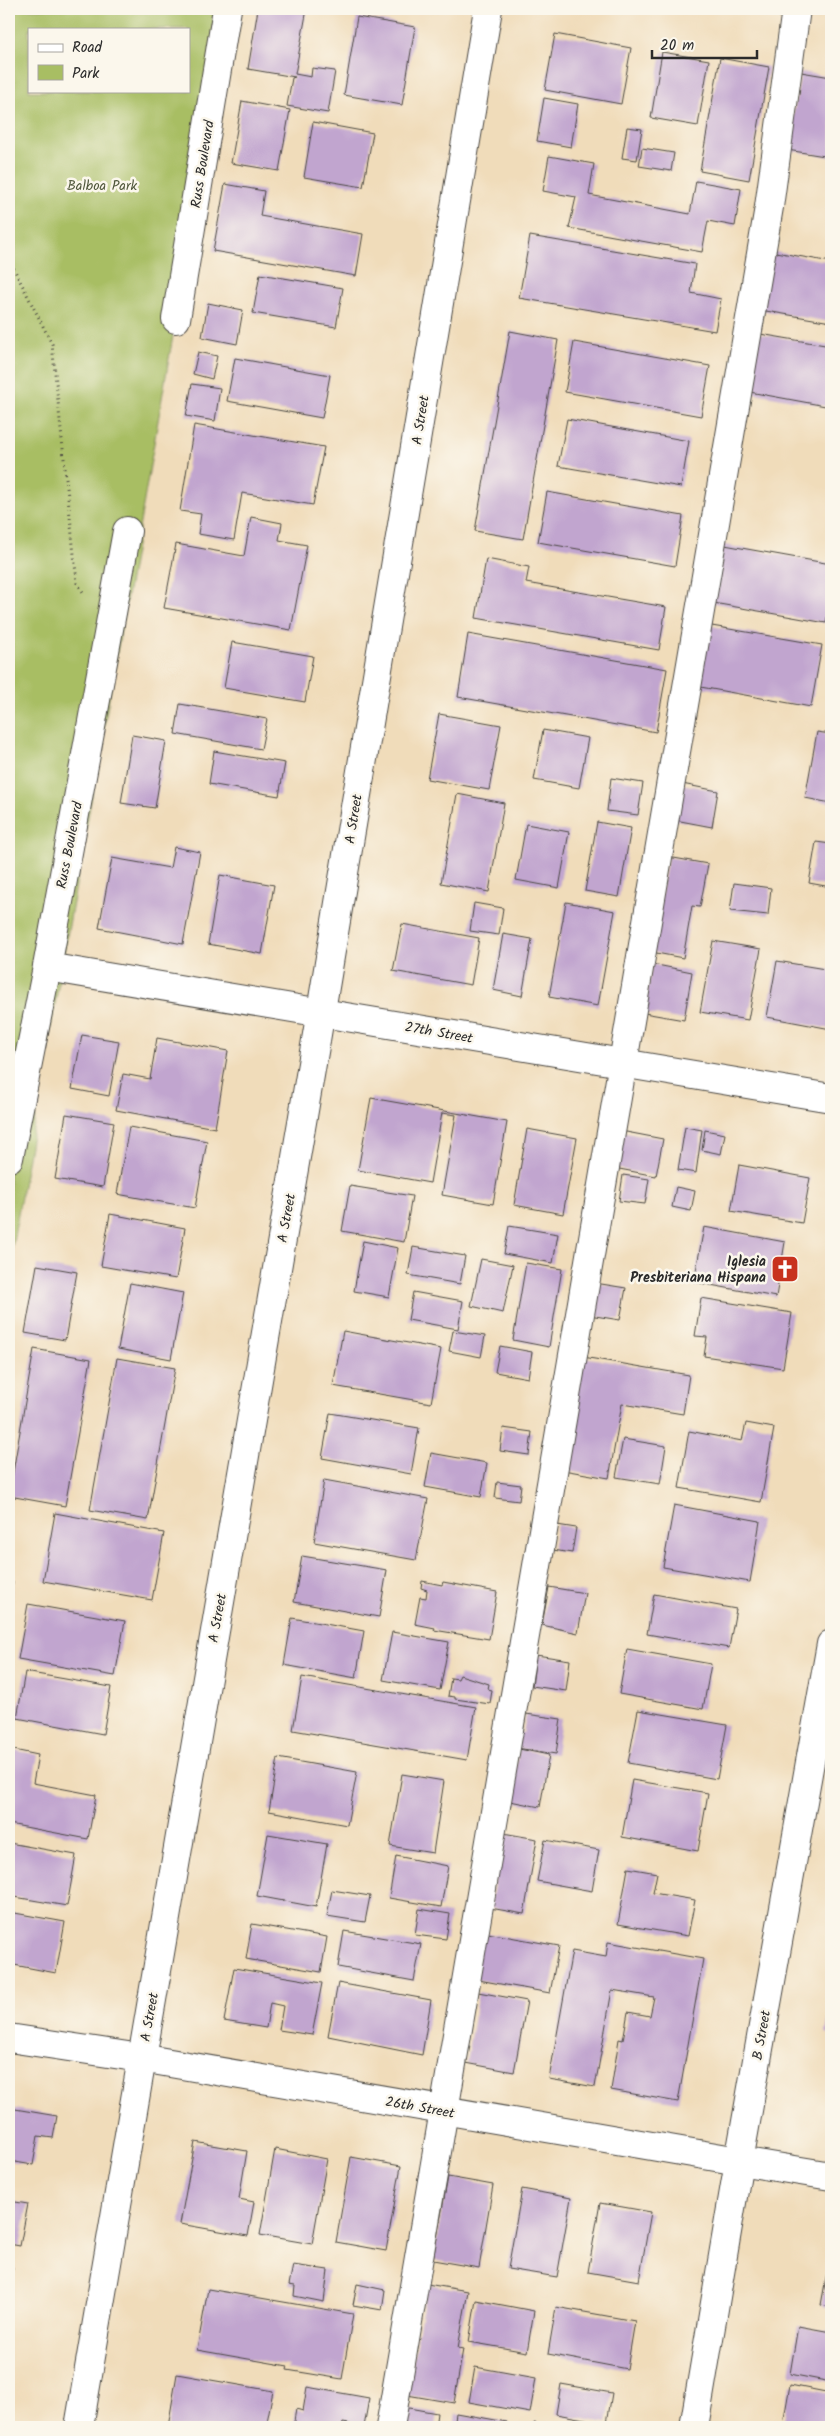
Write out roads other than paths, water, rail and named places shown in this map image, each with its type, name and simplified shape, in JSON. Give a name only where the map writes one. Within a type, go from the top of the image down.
[{"type":"street","name":"Russ Boulevard","points":[[176,319],[227,9]]},
{"type":"street","name":"A Street","points":[[79,2427],[321,1011],[488,9]]},
{"type":"street","points":[[390,2427],[769,206],[796,9]]},
{"type":"street","name":"Russ Boulevard","points":[[9,1158],[47,967],[127,531]]},
{"type":"street","name":"27th Street","points":[[47,967],[321,1011],[831,1098]]},
{"type":"street","name":"B Street","points":[[694,2427],[739,2161],[831,1644]]},
{"type":"street","name":"26th Street","points":[[9,2038],[141,2058],[831,2176]]},
{"type":"place","name":"Iglesia Presbiteriana Hispana","points":[[785,1269]]},
{"type":"park label","name":"Balboa Park","points":[[102,185]]}]
